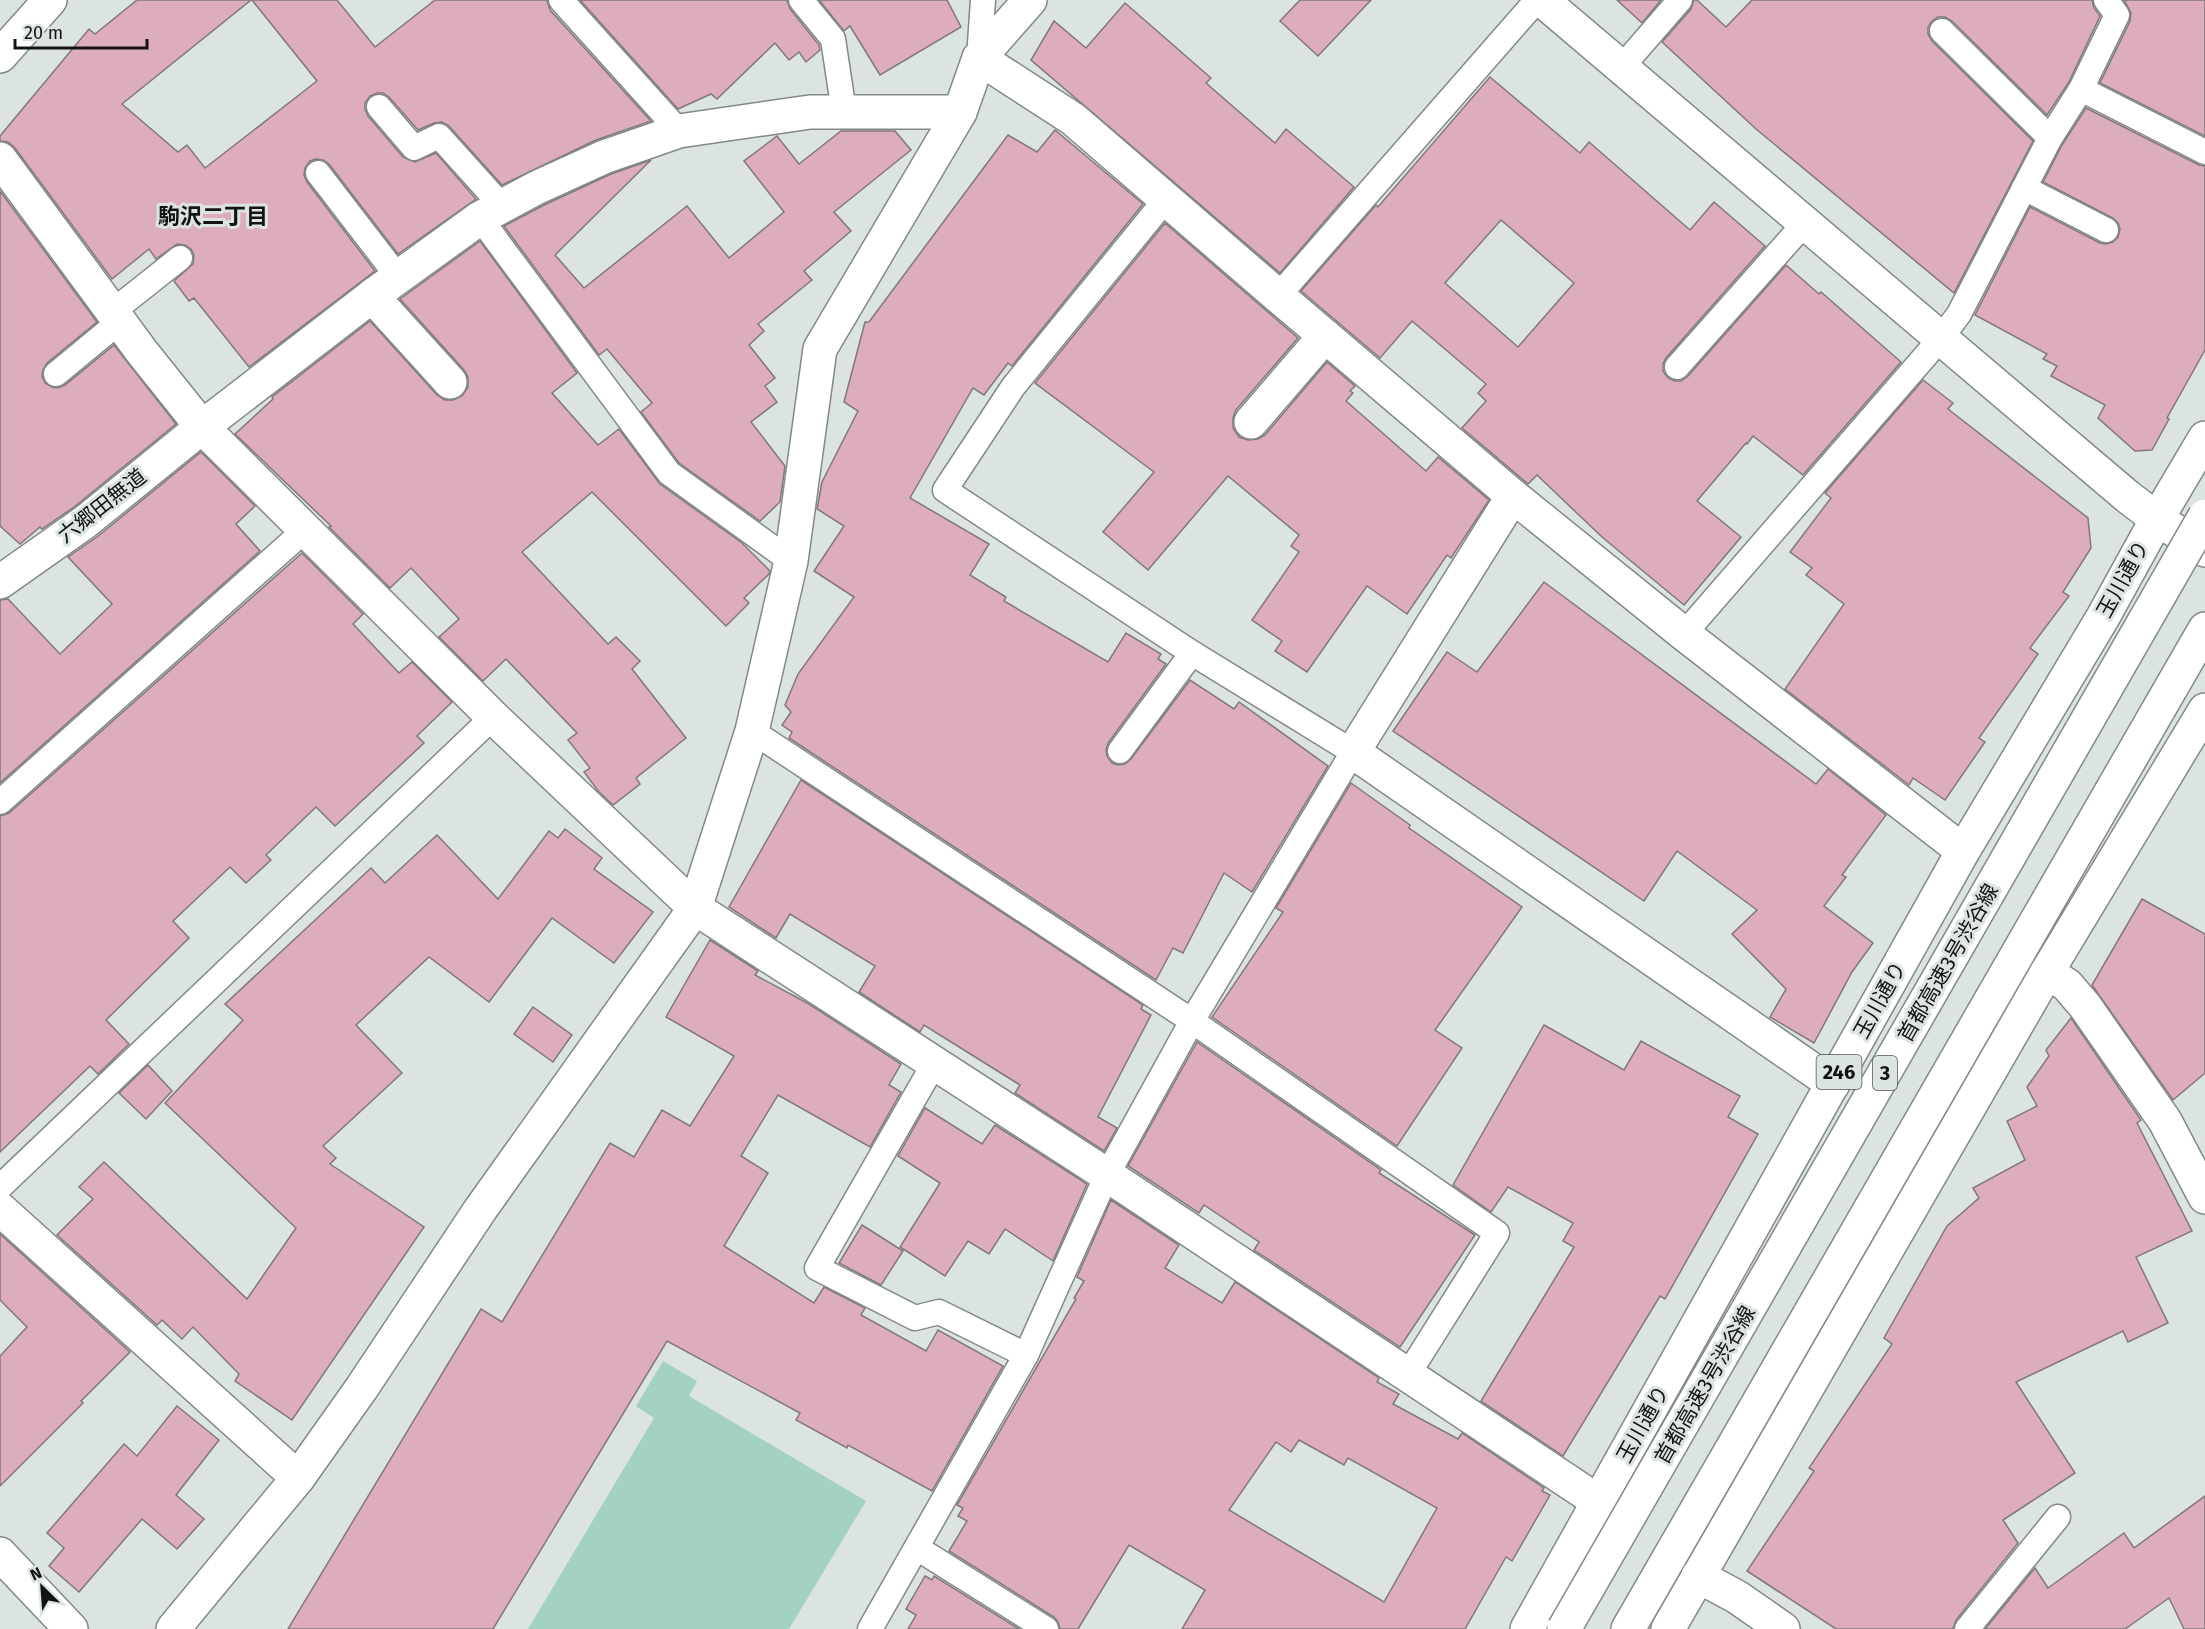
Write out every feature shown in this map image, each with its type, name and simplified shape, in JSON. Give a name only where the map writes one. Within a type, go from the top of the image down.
[{"type":"main road","points":[[0,56],[50,0]]},
{"type":"main road","points":[[173,1629],[298,1478],[361,1389],[480,1210],[695,908],[752,731],[791,561],[820,349],[960,112],[979,58],[1030,0]]},
{"type":"main road","points":[[1542,0],[2128,497],[2205,550]]},
{"type":"main road","points":[[979,58],[1073,119],[1513,496],[1684,634],[1964,850]]},
{"type":"main road","name":"六郷田無道","points":[[0,582],[85,522],[202,427],[372,296],[491,212],[536,188],[604,157],[679,131],[810,112],[960,112]]},
{"type":"main road","points":[[0,159],[116,317],[202,427],[493,717],[695,908],[1107,1175],[1599,1502]]},
{"type":"main road","points":[[372,296],[450,382]]},
{"type":"main road","points":[[1251,422],[1325,336]]},
{"type":"main road","name":"玉川通り","points":[[1527,1629],[1964,850],[2103,617],[2205,438]]},
{"type":"main road","points":[[1513,496],[1353,752],[1833,1084]]},
{"type":"main road","name":"首都高速3号渋谷線","points":[[1564,1629],[2205,516]]},
{"type":"main road","points":[[1628,1629],[2205,629]]},
{"type":"main road","points":[[1668,1629],[2047,972],[2205,710]]},
{"type":"main road","points":[[2047,972],[2067,985],[2085,1006],[2165,1121],[2205,1197]]},
{"type":"main road","points":[[0,1209],[298,1478]]},
{"type":"main road","points":[[0,1554],[71,1629]]},
{"type":"main road","points":[[1698,1576],[1737,1597],[1783,1629]]},
{"type":"lane","points":[[561,0],[679,131]]},
{"type":"lane","points":[[801,0],[833,39],[844,112]]},
{"type":"lane","points":[[979,58],[983,0]]},
{"type":"lane","points":[[1278,297],[1537,0]]},
{"type":"lane","points":[[1621,68],[1680,0]]},
{"type":"lane","points":[[1684,634],[1941,338],[1959,314],[2050,138],[2081,89],[2117,15],[2106,0]]},
{"type":"lane","points":[[1942,31],[2050,138]]},
{"type":"lane","points":[[2081,89],[2205,152]]},
{"type":"lane","points":[[379,107],[414,148],[439,136],[669,474],[791,561]]},
{"type":"lane","points":[[318,173],[398,277]]},
{"type":"lane","points":[[2024,188],[2106,230]]},
{"type":"lane","points":[[870,1629],[1026,1355],[1107,1175],[1192,1021],[1353,752],[1192,653],[945,490],[1013,387],[1166,199]]},
{"type":"lane","points":[[1677,367],[1804,224]]},
{"type":"lane","points":[[56,374],[180,258]]},
{"type":"lane","points":[[0,802],[305,531]]},
{"type":"lane","points":[[1120,751],[1192,653]]},
{"type":"lane","points":[[0,1187],[493,717]]},
{"type":"lane","points":[[752,731],[1192,1021],[1497,1233],[1407,1376]]},
{"type":"lane","points":[[935,1062],[817,1268],[915,1318],[939,1312],[1026,1355]]},
{"type":"lane","points":[[1967,1629],[2058,1517]]},
{"type":"lane","points":[[917,1548],[1046,1629]]},
{"type":"green space","points":[[663,1361],[697,1381],[689,1396],[866,1501],[789,1629],[528,1629],[654,1418],[636,1406]]},
{"type":"building","points":[[137,0],[251,0],[122,104],[178,152],[187,145],[205,168],[317,81],[252,0],[337,0],[375,47],[435,0],[547,0],[550,10],[651,121],[596,140],[502,185],[449,126],[442,122],[434,123],[418,130],[389,97],[383,93],[370,96],[365,103],[368,116],[403,157],[415,162],[436,153],[476,199],[398,254],[329,164],[323,160],[310,161],[305,168],[304,175],[307,182],[375,271],[249,367],[194,298],[189,301],[174,281],[193,264],[194,255],[191,249],[177,244],[156,259],[149,249],[112,279],[15,148],[8,142],[0,141],[0,136],[89,29],[95,34]]},
{"type":"building","points":[[580,0],[787,0],[790,9],[819,45],[820,50],[806,62],[799,52],[789,60],[775,43],[717,99],[711,94],[678,109]]},
{"type":"building","points":[[819,0],[947,0],[961,27],[880,75],[850,26],[844,31]]},
{"type":"building","points":[[1300,0],[1371,0],[1318,56],[1280,21]]},
{"type":"building","points":[[1617,0],[1661,0],[1642,23]]},
{"type":"building","points":[[1694,0],[1697,0],[1726,27],[1752,0],[2092,0],[2100,16],[2069,82],[2047,115],[1952,21],[1945,17],[1938,17],[1928,27],[1928,34],[1932,41],[2033,141],[1954,293],[1756,129],[1662,42],[1691,9]]},
{"type":"building","points":[[2124,0],[2205,0],[2205,136],[2100,83],[2130,21],[2131,13]]},
{"type":"building","points":[[1125,3],[1211,78],[1206,83],[1275,143],[1286,129],[1354,187],[1280,273],[1031,60],[1054,21],[1086,48]]},
{"type":"building","points":[[1490,77],[1580,153],[1589,142],[1690,230],[1714,202],[1765,246],[1666,358],[1663,371],[1668,378],[1681,381],[1688,376],[1786,265],[1819,294],[1821,292],[1901,362],[1803,475],[1753,436],[1746,443],[1697,501],[1741,537],[1684,605],[1602,537],[1537,475],[1528,484],[1462,428],[1486,401],[1478,393],[1486,384],[1412,321],[1380,358],[1301,291],[1376,205],[1378,207]],"holes":[[[1501,220],[1574,283],[1518,347],[1445,283]]]},
{"type":"building","points":[[2086,108],[2205,166],[2205,350],[2152,450],[2135,451],[2098,418],[2105,405],[2051,376],[2057,366],[2043,359],[2047,354],[1975,315],[2030,207],[2100,243],[2113,242],[2118,237],[2120,229],[2113,218],[2043,182],[2062,145]]},
{"type":"building","points":[[1055,130],[1143,204],[1012,366],[1008,363],[984,395],[973,388],[910,498],[989,544],[970,575],[1006,597],[1004,601],[1108,662],[1126,633],[1161,654],[1158,659],[1166,664],[1108,743],[1107,756],[1112,763],[1125,764],[1131,759],[1190,680],[1234,709],[1239,702],[1328,766],[1252,892],[1224,873],[1183,953],[1173,948],[1156,980],[789,738],[792,732],[782,725],[791,712],[785,705],[798,674],[854,597],[814,571],[844,526],[817,509],[822,482],[858,411],[844,402],[865,322],[869,322],[1008,135],[1037,152]]},
{"type":"building","points":[[841,131],[895,131],[911,150],[834,212],[851,231],[804,271],[812,280],[758,324],[764,331],[749,345],[775,378],[765,386],[777,402],[751,422],[785,466],[780,502],[760,521],[679,463],[641,412],[652,403],[607,349],[599,355],[504,226],[611,174],[651,160],[555,255],[584,288],[687,206],[729,258],[784,212],[744,161],[777,136],[799,164]]},
{"type":"building","points":[[0,191],[97,322],[47,363],[42,376],[45,383],[58,388],[65,385],[114,345],[176,424],[74,507],[42,529],[40,527],[20,544],[0,526]]},
{"type":"building","points":[[1165,223],[1298,338],[1236,410],[1233,428],[1239,437],[1248,440],[1258,439],[1265,435],[1327,362],[1355,386],[1350,391],[1353,393],[1346,401],[1426,471],[1438,457],[1489,500],[1451,558],[1447,555],[1407,614],[1367,586],[1307,672],[1275,651],[1282,641],[1252,620],[1299,552],[1291,546],[1299,535],[1228,476],[1148,570],[1103,532],[1154,472],[1035,383]]},
{"type":"building","points":[[480,241],[577,373],[552,393],[598,445],[619,429],[660,484],[742,543],[770,571],[744,598],[749,603],[726,626],[592,492],[522,552],[608,644],[616,637],[640,661],[632,669],[686,738],[636,778],[640,784],[613,805],[599,792],[584,772],[590,768],[568,740],[577,733],[506,659],[483,681],[439,637],[459,619],[411,568],[390,588],[329,527],[331,526],[235,434],[273,399],[272,397],[370,321],[437,395],[445,400],[453,400],[462,396],[468,387],[468,377],[464,370],[400,299]]},
{"type":"building","points":[[1923,380],[1953,403],[1948,409],[2088,518],[2091,548],[2063,592],[2069,596],[2030,648],[2038,654],[1979,738],[1985,742],[1945,800],[1913,778],[1909,785],[1785,689],[1844,604],[1806,575],[1812,568],[1790,552],[1831,498],[1825,493]]},
{"type":"building","points":[[201,452],[255,506],[236,524],[260,551],[0,783],[0,600],[8,599],[60,654],[112,604],[68,557],[97,537]]},
{"type":"building","points":[[302,553],[363,614],[353,624],[399,673],[412,662],[452,702],[417,736],[424,743],[335,826],[316,807],[266,855],[271,860],[246,883],[230,867],[173,921],[189,938],[106,1020],[129,1044],[98,1074],[90,1066],[0,1152],[0,816],[9,813]]},
{"type":"building","points":[[1544,582],[1816,784],[1828,769],[1886,815],[1842,875],[1846,877],[1824,906],[1873,943],[1852,972],[1814,1043],[1770,1017],[1786,989],[1732,934],[1757,910],[1677,851],[1644,901],[1393,731],[1447,652],[1477,672]]},
{"type":"building","points":[[801,780],[1143,1005],[1141,1009],[1151,1015],[1098,1117],[1117,1128],[1104,1151],[1015,1093],[1020,1085],[924,1025],[920,1032],[859,992],[875,966],[790,914],[776,938],[729,907]]},
{"type":"building","points":[[1351,783],[1410,825],[1409,828],[1522,907],[1435,1030],[1462,1048],[1397,1146],[1212,1017],[1283,912],[1276,908]]},
{"type":"building","points":[[565,829],[602,858],[594,869],[653,912],[614,963],[552,918],[489,1002],[429,957],[356,1025],[402,1073],[323,1146],[336,1158],[330,1164],[424,1227],[292,1420],[235,1381],[239,1374],[193,1327],[182,1339],[162,1320],[157,1325],[57,1235],[93,1199],[79,1187],[104,1162],[247,1299],[296,1228],[165,1103],[243,1020],[225,1004],[371,868],[385,883],[437,835],[498,899],[549,831],[558,838]]},
{"type":"building","points":[[2142,899],[2205,934],[2205,1073],[2173,1100],[2092,985]]},
{"type":"building","points":[[710,940],[758,971],[755,975],[809,1004],[901,1064],[889,1085],[901,1092],[870,1147],[778,1095],[741,1156],[768,1173],[724,1246],[814,1303],[824,1287],[865,1308],[861,1315],[926,1351],[938,1330],[1003,1366],[932,1491],[848,1445],[847,1448],[796,1420],[800,1413],[667,1341],[493,1629],[288,1629],[481,1309],[502,1322],[610,1143],[634,1157],[662,1110],[690,1126],[734,1056],[666,1017]]},
{"type":"building","points":[[533,1007],[572,1035],[553,1062],[514,1034]]},
{"type":"building","points":[[2071,1018],[2141,1120],[2137,1123],[2192,1231],[2136,1257],[2168,1323],[2128,1342],[2123,1331],[2016,1382],[2075,1473],[2003,1520],[2018,1543],[1956,1620],[1953,1629],[1836,1629],[1747,1571],[1814,1471],[1809,1468],[1892,1344],[1884,1338],[1947,1226],[1979,1198],[1973,1188],[2025,1160],[2007,1121],[2037,1106],[2027,1087],[2049,1056],[2046,1050]]},
{"type":"building","points":[[1544,1025],[1624,1070],[1641,1041],[1740,1096],[1728,1117],[1758,1134],[1665,1299],[1660,1296],[1563,1456],[1481,1401],[1574,1247],[1563,1241],[1573,1223],[1508,1187],[1491,1212],[1453,1185]]},
{"type":"building","points":[[1197,1042],[1381,1170],[1379,1173],[1475,1235],[1400,1347],[1254,1250],[1259,1242],[1204,1205],[1199,1213],[1128,1166]]},
{"type":"building","points":[[148,1065],[172,1091],[146,1119],[119,1093]]},
{"type":"building","points":[[925,1108],[982,1144],[995,1125],[1087,1184],[1053,1261],[1005,1229],[989,1254],[968,1241],[945,1276],[900,1247],[940,1183],[898,1156]]},
{"type":"building","points":[[1111,1200],[1179,1245],[1165,1268],[1222,1303],[1235,1282],[1379,1378],[1377,1382],[1399,1394],[1393,1404],[1458,1439],[1462,1433],[1544,1488],[1542,1491],[1550,1495],[1512,1561],[1506,1557],[1465,1629],[1182,1629],[1205,1590],[1129,1545],[1078,1629],[1060,1629],[1054,1617],[949,1551],[967,1521],[958,1516],[963,1508],[957,1505],[1076,1299],[1074,1298],[1084,1281],[1077,1277]],"holes":[[[1299,1440],[1344,1465],[1348,1458],[1437,1508],[1384,1602],[1229,1510],[1276,1442],[1291,1452]]]},
{"type":"building","points":[[862,1225],[903,1251],[881,1285],[839,1263]]},
{"type":"building","points":[[0,1234],[130,1352],[0,1486],[0,1356],[27,1327],[0,1300]]},
{"type":"building","points":[[177,1406],[219,1440],[176,1495],[204,1519],[177,1549],[142,1519],[79,1592],[49,1566],[64,1548],[47,1533],[124,1444],[137,1456]]},
{"type":"building","points":[[2205,1496],[2205,1629],[2184,1629],[2169,1598],[2125,1629],[1985,1629],[2035,1568],[2048,1588],[2124,1533],[2134,1548]]},
{"type":"building","points":[[925,1576],[932,1580],[934,1576],[1019,1629],[908,1629],[916,1615],[906,1609]]},
{"type":"district","name":"駒沢二丁目","points":[[213,216]]}]
